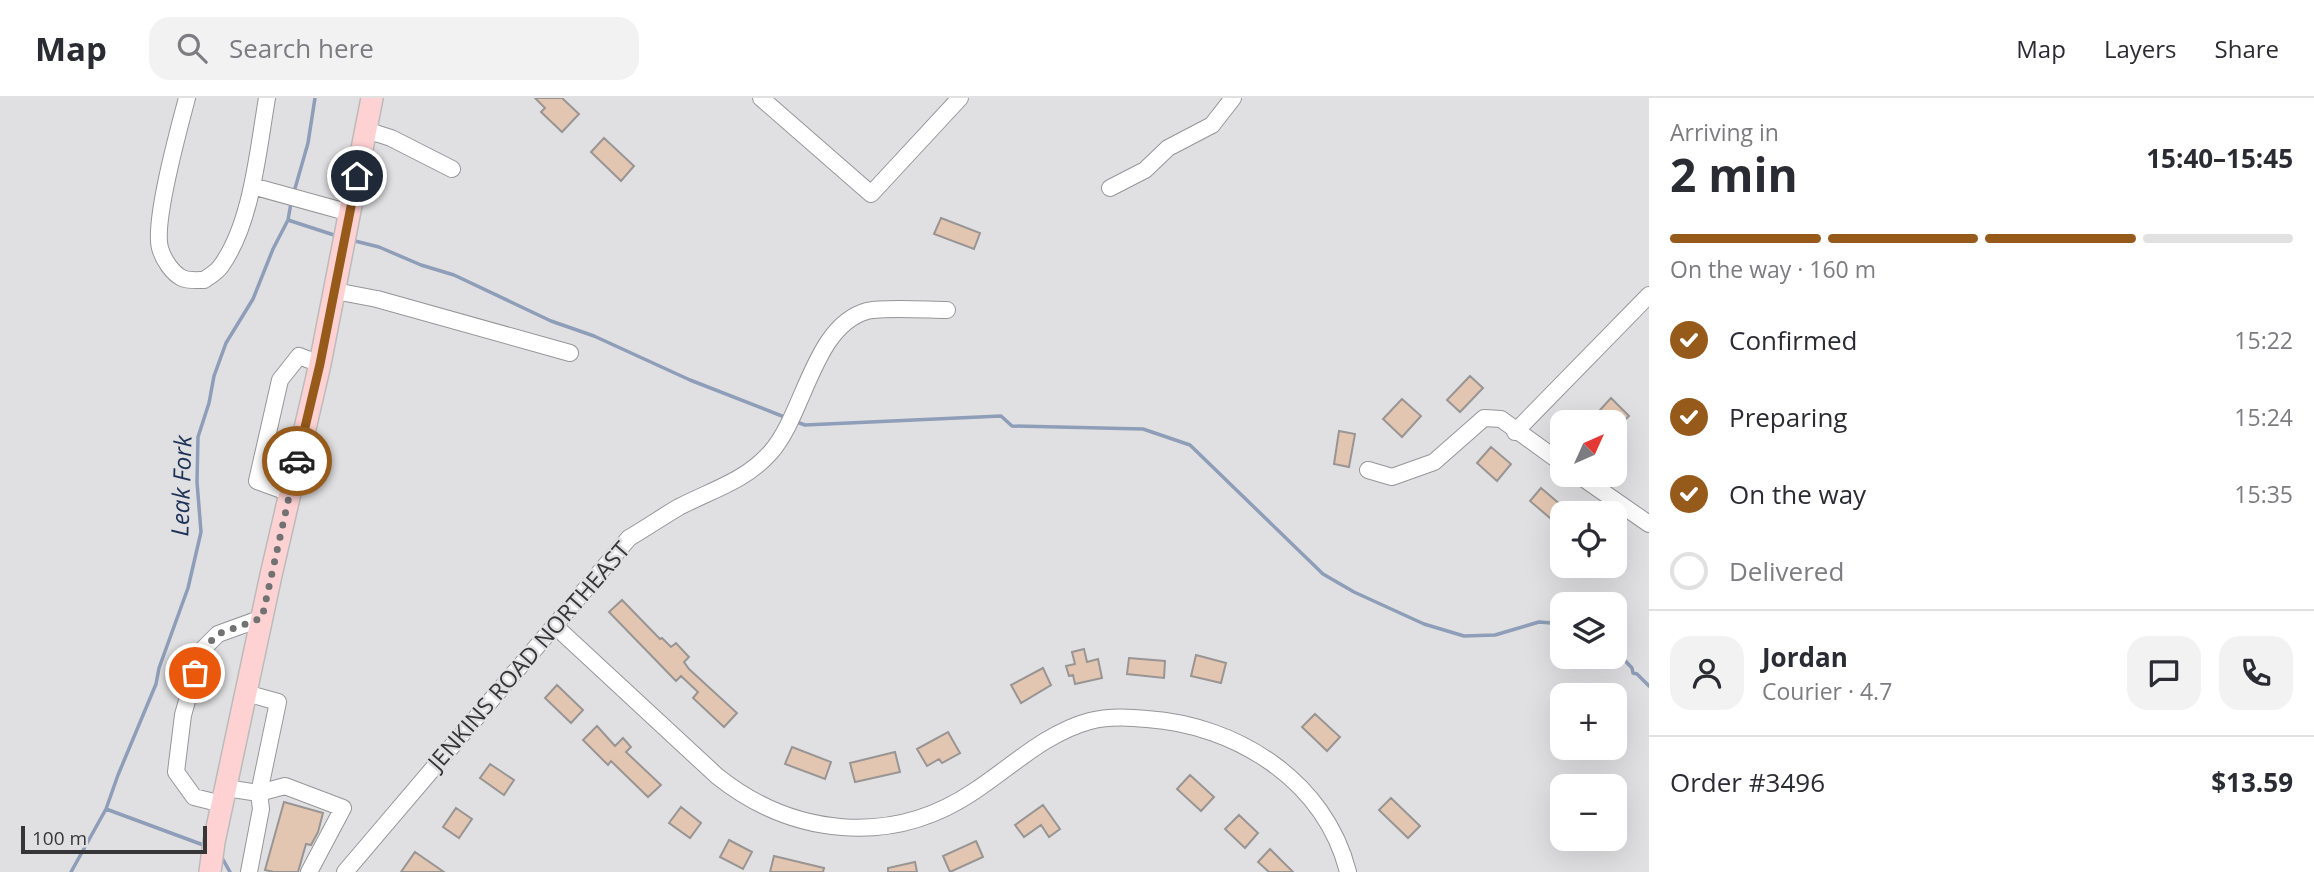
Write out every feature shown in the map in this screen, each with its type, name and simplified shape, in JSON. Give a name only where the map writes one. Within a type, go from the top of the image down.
[{"type":"main road","points":[[210,872],[262,618],[320,364],[372,98]]},
{"type":"street","points":[[187,98],[175,144],[161,218],[159,246],[167,264],[182,278],[204,281],[220,268],[241,226],[252,186],[267,98]]},
{"type":"street","points":[[761,98],[871,194],[960,98]]},
{"type":"street","points":[[1110,188],[1145,170],[1168,148],[1212,125],[1233,98]]},
{"type":"street","points":[[366,130],[391,138],[452,169]]},
{"type":"street","points":[[252,186],[350,213]]},
{"type":"street","points":[[335,291],[377,299],[570,353]]},
{"type":"street","points":[[1516,432],[1649,295]]},
{"type":"street","name":"JENKINS ROAD NORTHEAST","points":[[352,870],[629,538],[679,508],[743,477],[771,452],[797,411],[819,361],[837,329],[868,311],[947,310]]},
{"type":"street","points":[[290,493],[257,481],[280,380],[299,356],[320,364]]},
{"type":"street","points":[[1368,470],[1392,477],[1434,462],[1484,418],[1501,419],[1550,455]]},
{"type":"street","points":[[1596,487],[1649,524]]},
{"type":"street","points":[[262,618],[218,634],[201,651],[183,715],[176,772],[194,797],[259,793],[285,786],[343,808],[309,872]]},
{"type":"street","points":[[554,625],[717,776],[735,790],[785,816],[841,827],[898,824],[930,814],[971,794],[1058,734],[1090,721],[1125,717],[1151,719],[1192,726],[1228,737],[1268,759],[1309,798],[1329,825],[1340,846],[1348,872]]},
{"type":"street","points":[[246,693],[278,702],[259,793],[261,809],[249,872]]},
{"type":"building","points":[[535,98],[562,98],[579,114],[562,132],[541,112],[545,108]]},
{"type":"building","points":[[604,138],[634,166],[621,181],[591,152]]},
{"type":"building","points":[[941,218],[980,233],[974,249],[934,234]]},
{"type":"building","points":[[1470,376],[1483,388],[1460,412],[1447,400]]},
{"type":"building","points":[[1611,398],[1623,410],[1600,410]]},
{"type":"building","points":[[1402,399],[1421,416],[1402,437],[1383,419]]},
{"type":"building","points":[[1339,431],[1355,434],[1349,467],[1334,464]]},
{"type":"building","points":[[1491,447],[1511,464],[1497,481],[1477,463]]},
{"type":"building","points":[[1541,488],[1556,501],[1550,501],[1550,518],[1530,501]]},
{"type":"building","points":[[622,600],[660,639],[671,647],[676,643],[689,657],[684,662],[689,669],[737,713],[724,727],[693,698],[698,692],[681,676],[676,681],[609,612]]},
{"type":"building","points":[[1084,649],[1087,662],[1098,659],[1102,678],[1075,684],[1073,675],[1069,676],[1066,666],[1075,664],[1072,652]]},
{"type":"building","points":[[1196,655],[1226,663],[1221,683],[1191,676]]},
{"type":"building","points":[[1129,658],[1165,661],[1164,678],[1127,674]]},
{"type":"building","points":[[1043,668],[1051,685],[1021,703],[1011,685]]},
{"type":"building","points":[[557,685],[583,710],[571,723],[545,698]]},
{"type":"building","points":[[1315,714],[1340,737],[1327,751],[1302,727]]},
{"type":"building","points":[[597,726],[615,746],[623,738],[631,747],[626,752],[661,785],[648,797],[611,761],[608,765],[583,740]]},
{"type":"building","points":[[948,732],[960,753],[942,763],[939,759],[927,766],[917,749]]},
{"type":"building","points":[[792,747],[831,762],[825,779],[785,764]]},
{"type":"building","points":[[895,752],[900,772],[855,782],[850,763]]},
{"type":"building","points":[[490,764],[514,780],[504,795],[480,778]]},
{"type":"building","points":[[1190,775],[1214,797],[1201,811],[1177,789]]},
{"type":"building","points":[[1391,798],[1420,826],[1408,838],[1379,810]]},
{"type":"building","points":[[284,802],[323,813],[311,845],[306,844],[298,872],[265,870]]},
{"type":"building","points":[[1043,805],[1060,829],[1049,837],[1041,825],[1024,837],[1015,825]]},
{"type":"building","points":[[681,807],[701,823],[690,838],[669,823]]},
{"type":"building","points":[[456,808],[472,819],[459,838],[443,827]]},
{"type":"building","points":[[1239,815],[1258,833],[1245,848],[1225,829]]},
{"type":"building","points":[[729,840],[752,852],[743,869],[720,857]]},
{"type":"building","points":[[976,841],[983,857],[950,872],[943,856]]},
{"type":"building","points":[[1270,849],[1293,872],[1269,872],[1258,862]]},
{"type":"building","points":[[415,852],[444,872],[401,872]]},
{"type":"building","points":[[774,856],[824,868],[823,872],[770,872]]},
{"type":"building","points":[[915,862],[917,872],[888,872],[888,868]]},
{"type":"waterway","name":"Leak Fork","points":[[294,192],[308,143],[315,98]]},
{"type":"waterway","name":"Leak Fork","points":[[71,872],[106,809],[156,684],[159,668],[188,588],[201,532],[197,482],[198,437],[214,376],[226,343],[253,299],[288,220],[291,203]]},
{"type":"waterway","points":[[288,220],[337,236]]},
{"type":"waterway","points":[[351,240],[379,247],[421,265],[454,275],[551,321],[594,336],[690,380],[787,418]]},
{"type":"waterway","points":[[794,421],[805,425],[1001,416],[1012,426],[1143,429],[1190,445],[1323,574],[1354,592],[1424,624],[1464,636],[1495,635],[1539,622],[1550,623]]},
{"type":"waterway","points":[[1627,663],[1633,673],[1649,686]]},
{"type":"waterway","points":[[106,809],[206,846]]},
{"type":"waterway","points":[[221,856],[230,872]]},
{"type":"way so far","points":[[195,673],[201,651],[218,634],[262,618],[297,461]]},
{"type":"route","points":[[297,461],[320,364],[357,176]]}]
